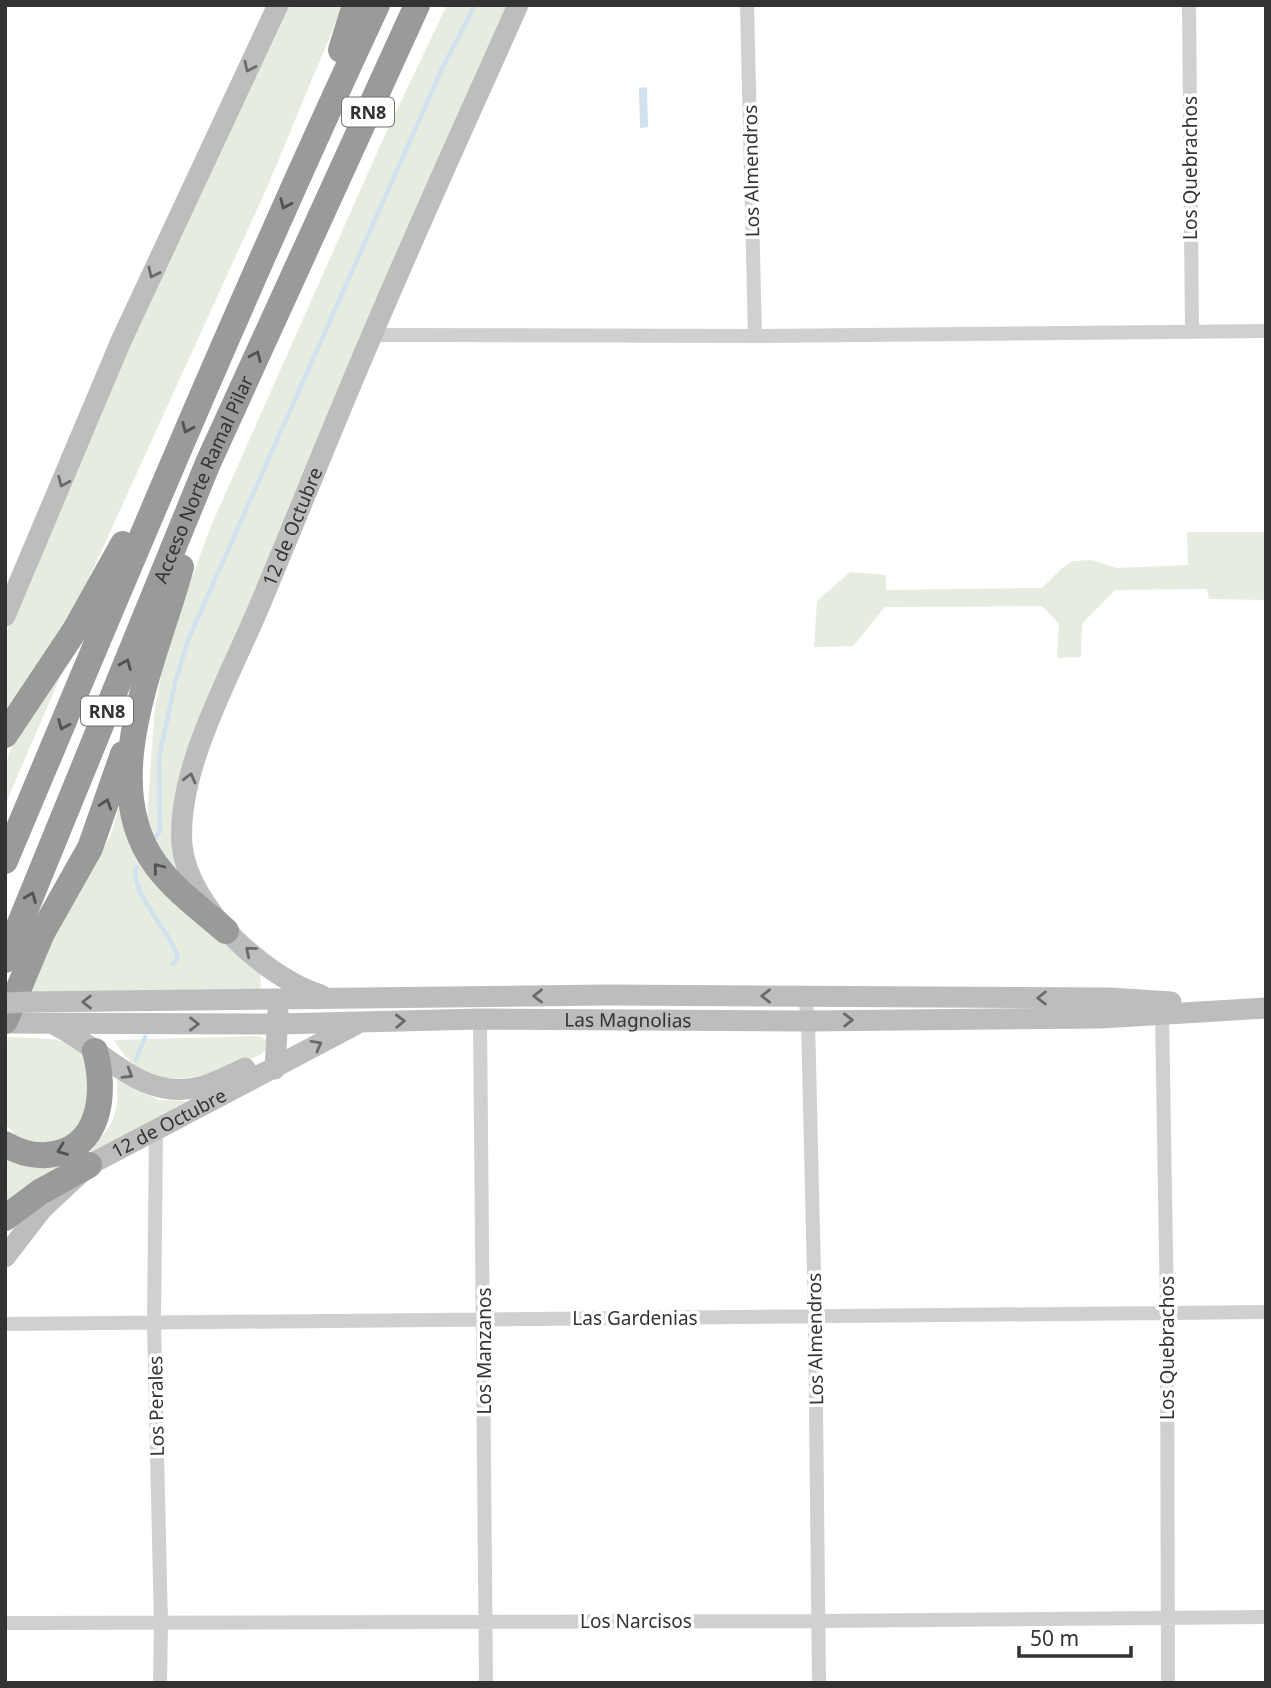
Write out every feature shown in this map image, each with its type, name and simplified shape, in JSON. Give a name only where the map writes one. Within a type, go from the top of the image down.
[{"type":"highway","points":[[313,142],[355,5]]},
{"type":"highway","name":"Acceso Norte Ramal Pilar","points":[[5,861],[174,458],[376,5]]},
{"type":"highway","name":"Acceso Norte Ramal Pilar","points":[[5,960],[208,463],[417,5]]},
{"type":"highway","points":[[318,218],[437,5]]},
{"type":"highway","points":[[8,735],[75,630],[174,458]]},
{"type":"highway","points":[[17,1017],[42,933],[90,848],[134,721],[168,614],[208,463]]},
{"type":"highway","points":[[134,721],[130,797],[144,846],[156,866],[175,888],[226,931]]},
{"type":"highway","points":[[5,1144],[26,1153],[52,1154],[69,1149],[85,1136],[94,1124],[100,1102],[100,1073],[95,1051]]},
{"type":"highway","points":[[5,1218],[40,1192],[89,1165]]},
{"type":"main road","points":[[5,616],[121,341],[278,5]]},
{"type":"main road","name":"12 de Octubre","points":[[337,999],[301,988],[274,970],[226,931],[205,905],[192,883],[183,847],[182,820],[187,788],[212,715],[372,335],[518,5]]},
{"type":"main road","points":[[51,1023],[143,1083],[176,1089],[201,1087],[275,1061],[278,1000],[274,970]]},
{"type":"main road","name":"Las Magnolias","points":[[17,1017],[278,1000],[607,995],[1110,998],[1258,1008]]},
{"type":"main road","name":"Las Magnolias","points":[[5,1003],[17,1017],[51,1023],[278,1024],[480,1018],[808,1021],[1101,1018],[1258,1008]]},
{"type":"main road","name":"12 de Octubre","points":[[5,1257],[42,1209],[89,1165],[275,1061],[360,1022]]},
{"type":"street","name":"Los Almendros","points":[[747,5],[755,336]]},
{"type":"street","name":"Los Quebrachos","points":[[1189,5],[1192,331]]},
{"type":"street","points":[[372,335],[755,336],[1266,331]]},
{"type":"street","name":"Los Almendros","points":[[805,996],[808,1021],[815,1317],[819,1683]]},
{"type":"street","name":"Los Quebrachos","points":[[1162,1014],[1167,1312],[1168,1683]]},
{"type":"street","name":"Los Manzanos","points":[[480,1018],[486,1683]]},
{"type":"street","name":"Los Perales","points":[[156,1129],[153,1324],[161,1624],[160,1683]]},
{"type":"street","name":"Las Gardenias","points":[[5,1324],[1266,1312]]},
{"type":"street","name":"Los Narcisos","points":[[5,1623],[1266,1617]]},
{"type":"shaded area","points":[[285,5],[343,5],[269,183],[85,587],[46,656],[5,718],[5,636],[85,444]]},
{"type":"shaded area","points":[[447,5],[510,5],[200,724],[183,882],[167,864],[147,819],[154,717],[165,651],[211,526],[384,137]]},
{"type":"shaded area","points":[[1187,532],[1266,532],[1266,600],[1209,599],[1207,589],[1115,590],[1082,624],[1081,657],[1057,658],[1059,624],[1042,606],[885,607],[853,646],[814,647],[817,601],[850,572],[886,575],[886,590],[1042,588],[1073,561],[1092,560],[1117,568],[1188,565]]},
{"type":"shaded area","points":[[65,666],[5,805],[5,771],[13,744],[29,716]]},
{"type":"shaded area","points":[[126,781],[125,807],[260,973],[261,989],[27,992],[51,938],[111,835]]},
{"type":"shaded area","points":[[260,1036],[267,1041],[267,1049],[260,1055],[220,1070],[181,1079],[162,1078],[145,1072],[128,1060],[114,1040]]},
{"type":"shaded area","points":[[9,1037],[52,1039],[68,1043],[87,1058],[88,1120],[57,1146],[24,1144],[5,1124],[5,1045]]},
{"type":"shaded area","points":[[117,1079],[158,1100],[187,1101],[83,1157],[106,1131],[115,1114]]},
{"type":"shaded area","points":[[5,1152],[72,1162],[42,1176],[5,1205]]},
{"type":"water","points":[[647,87],[648,127],[640,128],[639,88]]},
{"type":"waterway","points":[[154,839],[160,831],[159,758],[175,683],[188,640],[442,69],[475,5]]},
{"type":"waterway","points":[[136,867],[136,877],[144,900],[174,947],[178,958],[173,964]]},
{"type":"waterway","points":[[136,1060],[145,1037]]}]
